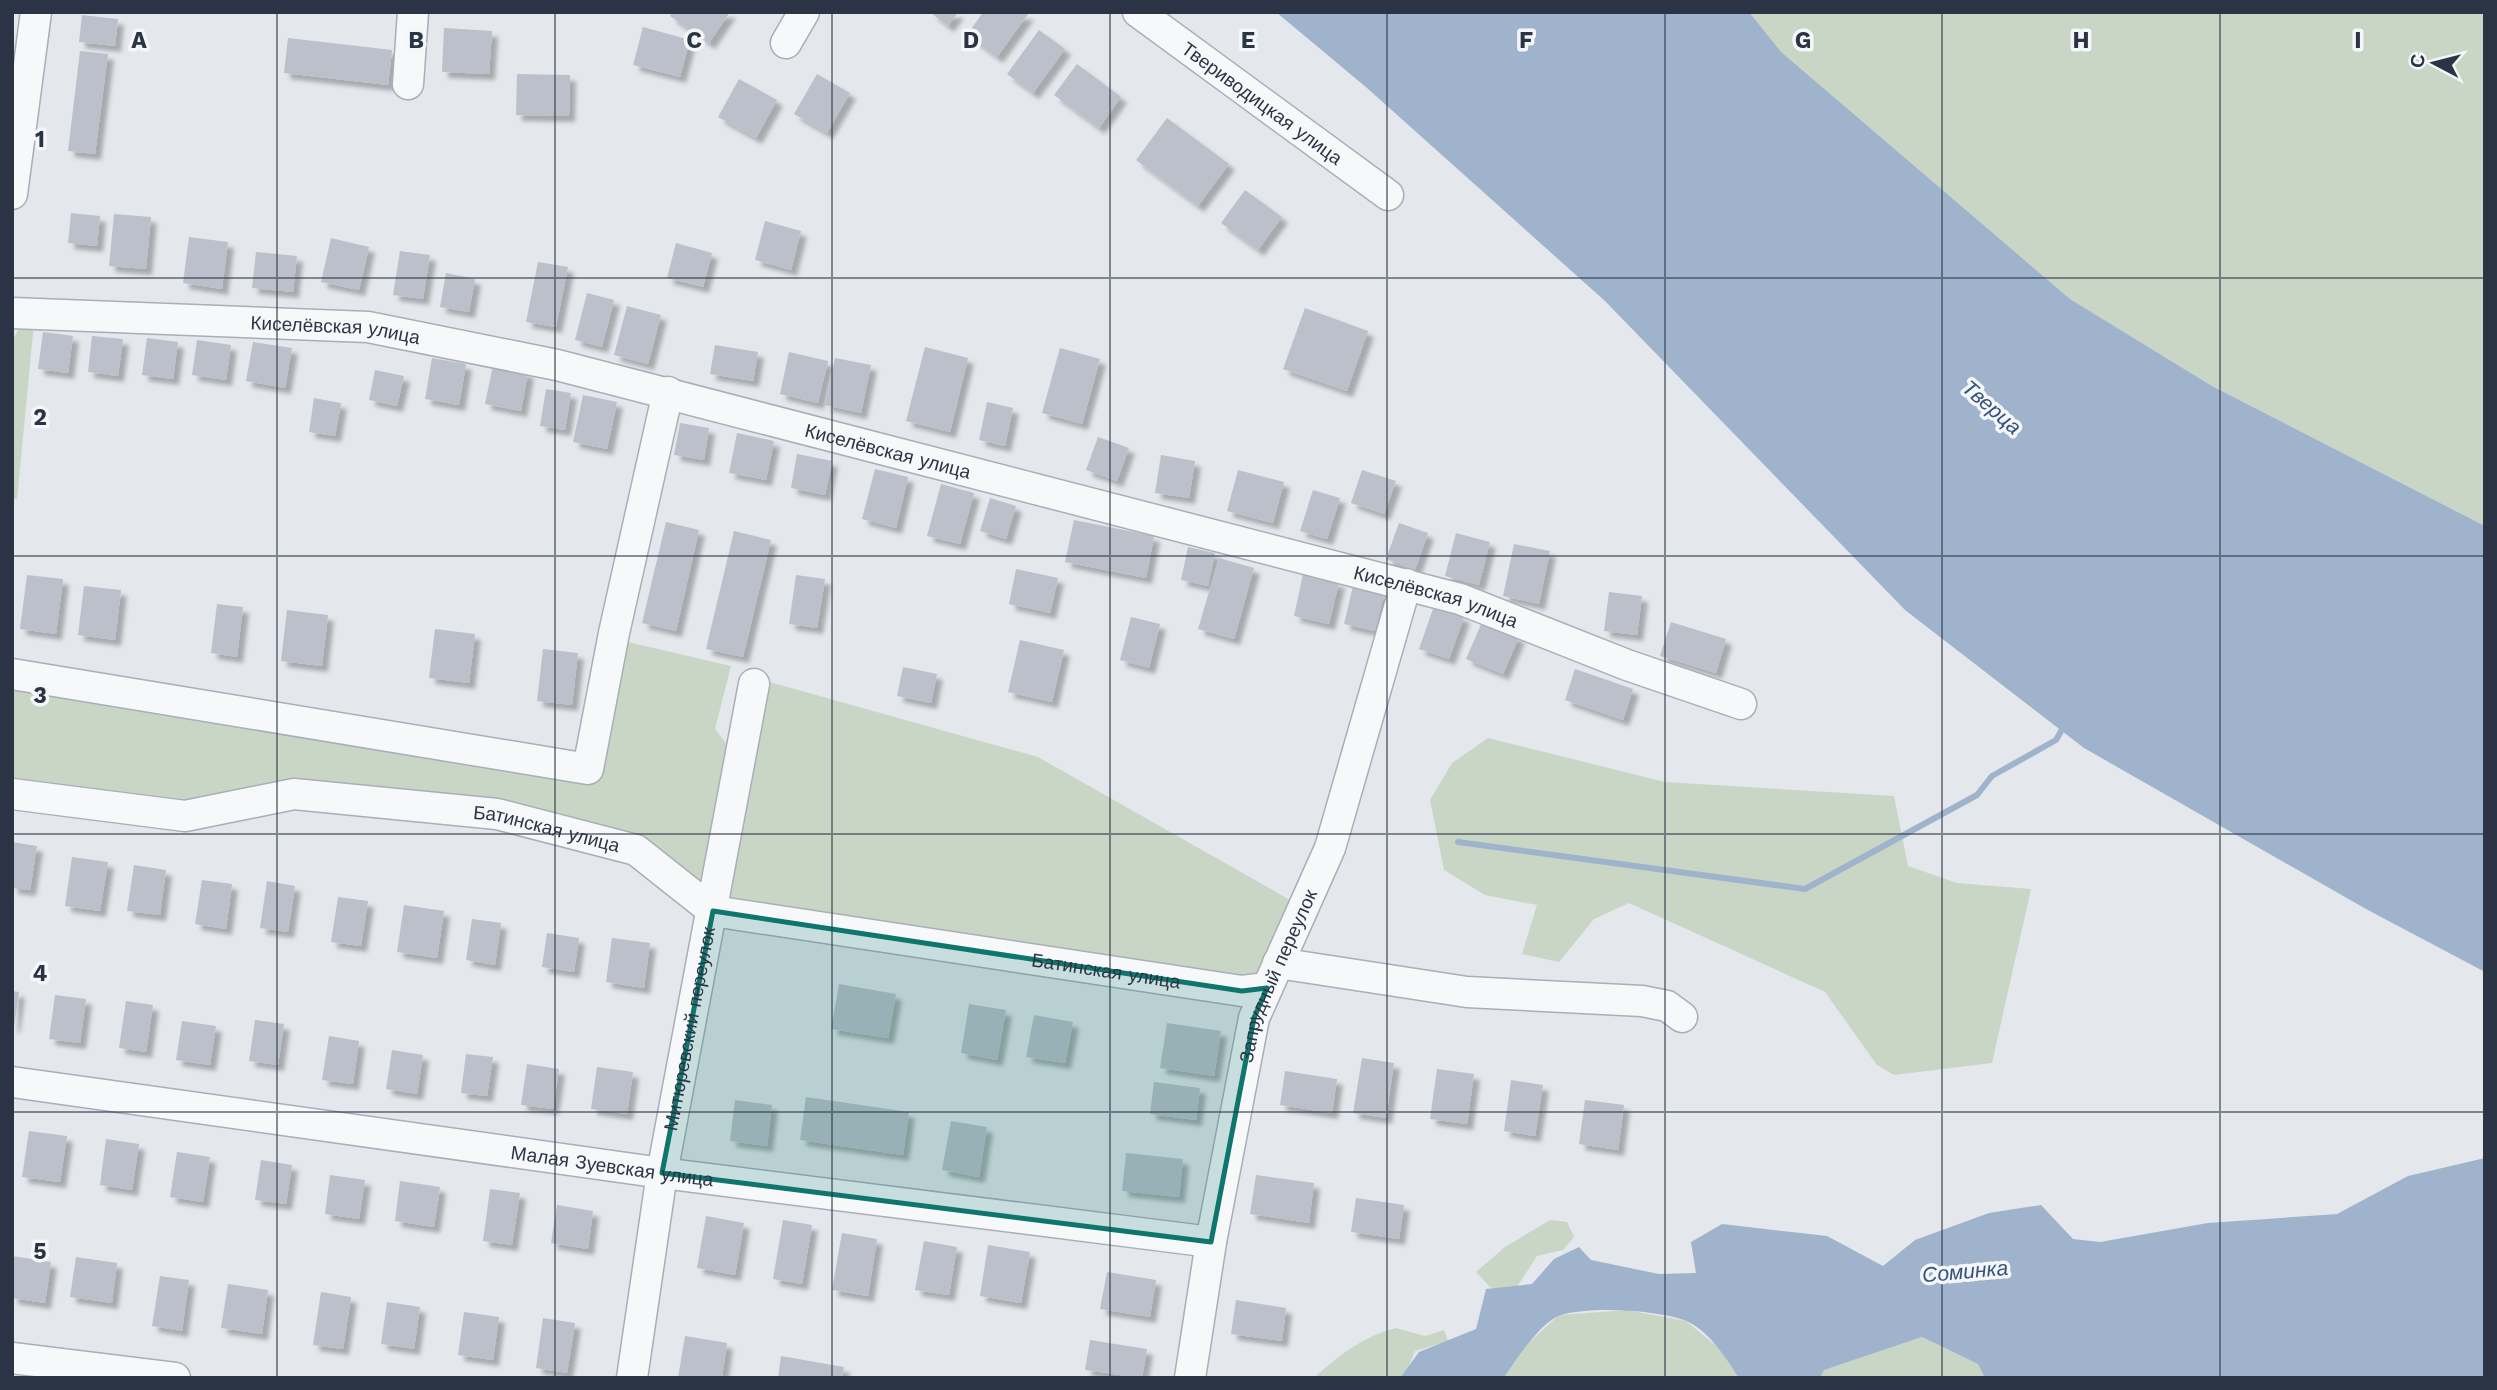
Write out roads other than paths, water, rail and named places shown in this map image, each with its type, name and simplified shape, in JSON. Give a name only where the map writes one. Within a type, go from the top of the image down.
[{"type":"street","points":[[12,194],[36,12]]},
{"type":"street","points":[[408,84],[413,12]]},
{"type":"street","points":[[786,43],[804,12]]},
{"type":"street","name":"Твериводицкая улица","points":[[1138,12],[1388,195]]},
{"type":"street","name":"Киселёвская улица","points":[[12,313],[368,327],[445,340],[668,391],[1460,599],[1627,665],[1741,704]]},
{"type":"street","points":[[12,674],[588,768],[614,633],[668,391]]},
{"type":"street","name":"Запрудный переулок","points":[[1189,1378],[1211,1242],[1254,1018],[1330,848],[1406,584]]},
{"type":"street","name":"Митюревский переулок","points":[[632,1378],[662,1173],[754,684]]},
{"type":"street","name":"Батинская улица","points":[[12,794],[185,816],[294,794],[497,814],[636,850],[713,911],[1242,990],[1273,976],[1467,992],[1642,1001],[1667,1006],[1682,1017]]},
{"type":"street","name":"Малая Зуевская улица","points":[[12,1082],[662,1173],[1211,1242]]},
{"type":"street","points":[[12,1358],[175,1378]]},
{"type":"water","name":"Тверца","points":[[1276,12],[1749,12],[1781,52],[2070,299],[2212,386],[2485,526],[2485,972],[2366,909],[2084,748],[1905,610],[1605,301],[1367,88]]},
{"type":"water","name":"Соминка","points":[[2485,1158],[2485,1378],[1985,1378],[1978,1364],[1922,1337],[1824,1370],[1820,1378],[1739,1378],[1716,1345],[1693,1324],[1657,1314],[1605,1310],[1574,1312],[1553,1319],[1529,1342],[1504,1378],[1400,1378],[1419,1352],[1476,1329],[1486,1289],[1532,1284],[1554,1259],[1579,1247],[1591,1260],[1659,1274],[1696,1273],[1691,1242],[1722,1224],[1827,1236],[1883,1266],[1915,1240],[1989,1213],[2041,1205],[2073,1239],[2100,1242],[2208,1223],[2337,1214],[2408,1176]]},
{"type":"waterway","points":[[1458,842],[1805,889],[1977,795],[1992,776],[2056,740],[2064,726]]}]
